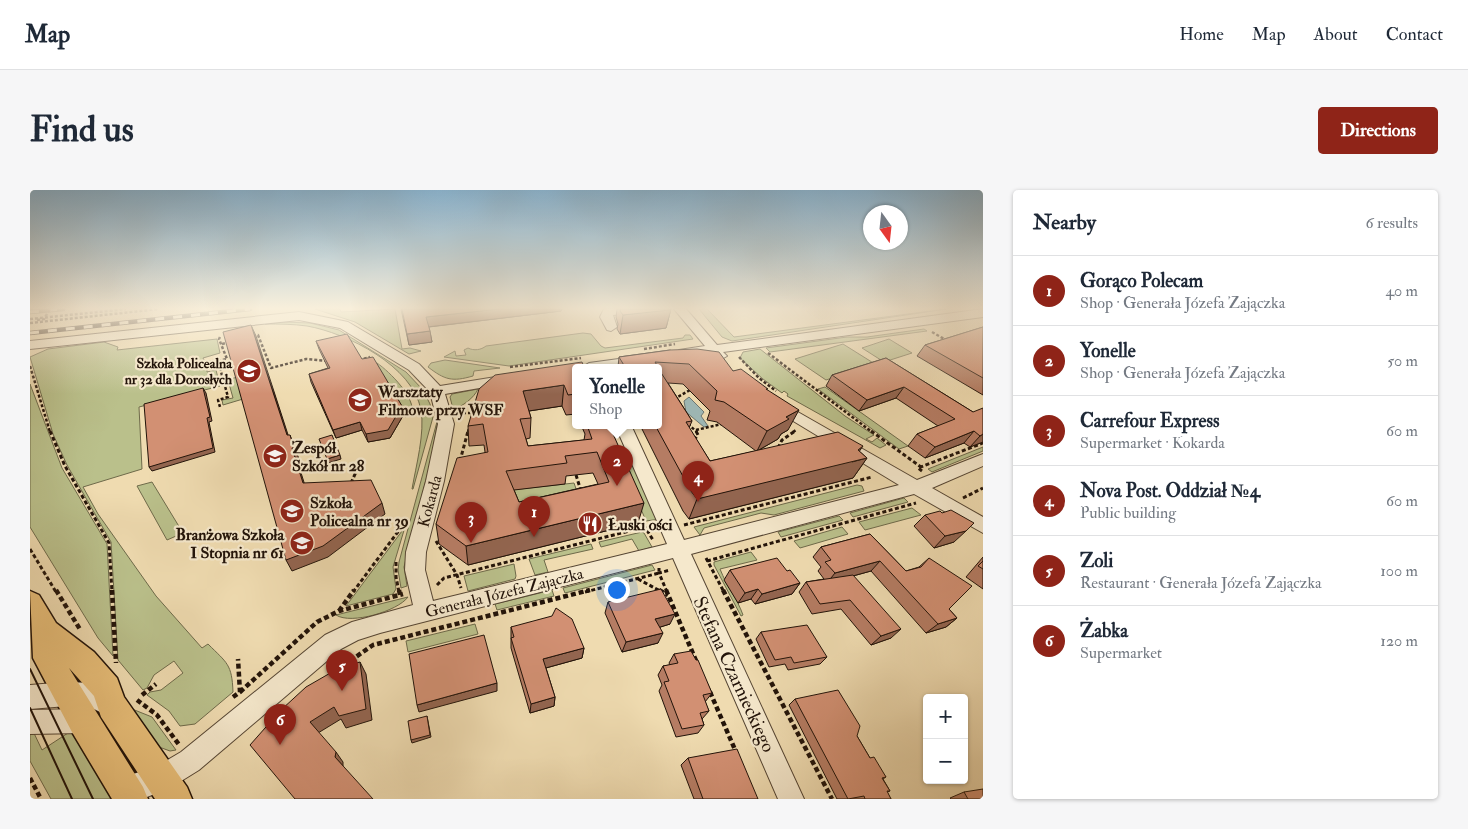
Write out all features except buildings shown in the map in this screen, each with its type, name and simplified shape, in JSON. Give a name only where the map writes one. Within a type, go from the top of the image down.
[{"type":"main road","points":[[30,603],[46,632],[84,662],[106,688],[112,706],[168,789]]},
{"type":"main road","points":[[46,632],[47,658],[128,793]]},
{"type":"street","points":[[30,345],[99,337]]},
{"type":"street","points":[[366,337],[414,367],[437,391],[519,378]]},
{"type":"street","points":[[703,337],[729,366]]},
{"type":"street","points":[[674,355],[799,337]]},
{"type":"street","points":[[30,349],[50,343]]},
{"type":"street","points":[[618,364],[652,360]]},
{"type":"street","name":"Kokarda","points":[[425,611],[415,570],[416,552],[444,440],[445,414],[437,391]]},
{"type":"street","points":[[760,395],[983,526]]},
{"type":"street","name":"Stefana Czarnieckiego","points":[[624,429],[792,799]]},
{"type":"street","name":"Generała Józefa Zajączka","points":[[128,793],[147,784],[168,789],[190,761],[337,640],[352,632],[425,611],[920,489],[983,460]]},
{"type":"street","points":[[30,722],[75,707],[92,694],[112,706]]},
{"type":"street","points":[[30,697],[75,707]]},
{"type":"path","points":[[259,337],[271,368],[306,359],[331,362]]},
{"type":"path","points":[[942,337],[952,343]]},
{"type":"path","points":[[219,339],[227,359],[218,361],[228,397],[218,400],[220,407]]},
{"type":"path","points":[[222,344],[231,341]]},
{"type":"path","points":[[762,348],[849,415],[921,467]]},
{"type":"path","points":[[352,361],[370,357]]},
{"type":"path","points":[[30,366],[51,434],[65,466],[108,543],[116,663]]},
{"type":"path","points":[[672,404],[674,399],[695,387]]},
{"type":"path","points":[[665,395],[674,399]]},
{"type":"path","points":[[458,468],[473,414]]},
{"type":"path","points":[[681,421],[696,430],[698,435],[691,444]]},
{"type":"path","points":[[696,430],[729,422]]},
{"type":"path","points":[[774,450],[779,447],[782,440],[798,429],[791,424]]},
{"type":"path","points":[[683,427],[689,425]]},
{"type":"path","points":[[703,562],[920,489],[918,468],[983,443]]},
{"type":"path","points":[[779,447],[784,450]]},
{"type":"path","points":[[890,450],[895,448]]},
{"type":"path","points":[[649,533],[874,476],[867,471]]},
{"type":"path","points":[[351,487],[356,472]]},
{"type":"path","points":[[576,475],[581,492]]},
{"type":"path","points":[[958,501],[983,488]]},
{"type":"path","points":[[338,611],[409,518]]},
{"type":"path","points":[[434,586],[439,585],[444,578],[644,524],[656,546]]},
{"type":"path","points":[[438,533],[436,542],[458,575],[462,594]]},
{"type":"path","points":[[709,560],[832,799]]},
{"type":"path","points":[[658,565],[659,573],[698,665]]},
{"type":"path","points":[[336,671],[373,645],[671,570]]},
{"type":"path","points":[[638,579],[668,595]]},
{"type":"path","points":[[687,657],[694,656]]},
{"type":"path","points":[[225,704],[240,692],[238,659]]},
{"type":"path","points":[[706,683],[736,754]]},
{"type":"path","points":[[142,695],[156,684]]},
{"type":"path","points":[[30,778],[41,799]]},
{"type":"green space","points":[[344,337],[351,337],[406,372],[423,390],[430,404],[433,417],[413,489],[421,439],[421,410],[415,394],[405,379],[392,366],[359,344]]},
{"type":"green space","points":[[381,337],[400,337],[402,349],[410,348],[421,351],[409,354]]},
{"type":"green space","points":[[550,337],[594,337],[605,348],[683,337],[693,339],[509,366],[444,357],[455,351],[456,356],[466,355],[464,350],[468,348],[477,350],[486,346]]},
{"type":"green space","points":[[723,337],[756,337],[732,341]]},
{"type":"green space","points":[[844,337],[879,337],[770,352],[766,348]]},
{"type":"green space","points":[[217,339],[220,353],[203,358],[205,362],[214,360],[215,365],[207,367],[207,372],[216,370],[220,386],[139,407],[142,469],[83,487],[98,514],[156,596],[202,648],[208,644],[224,660],[230,670],[233,692],[195,724],[180,726],[169,711],[147,695],[150,692],[161,690],[183,673],[174,661],[154,675],[147,688],[143,690],[118,660],[111,542],[67,465],[53,434],[30,357],[48,349],[104,342],[118,347],[117,350]]},
{"type":"green space","points":[[889,339],[912,353],[884,362],[862,348]]},
{"type":"green space","points":[[843,344],[875,364],[826,380],[795,359]]},
{"type":"green space","points":[[760,349],[845,416],[874,435],[866,439],[872,442],[877,438],[886,445],[880,448],[787,396],[788,394],[784,391],[782,393],[763,379],[740,358],[743,352]]},
{"type":"green space","points":[[445,360],[500,368],[474,371],[473,376],[449,379],[428,367],[431,363]]},
{"type":"green space","points":[[377,363],[395,379],[406,393],[412,408],[412,414],[405,417],[374,365]]},
{"type":"green space","points":[[237,377],[243,399],[223,405],[222,400],[233,398],[228,380]]},
{"type":"green space","points":[[30,384],[62,468],[107,544],[113,656],[98,638],[30,527]]},
{"type":"green space","points":[[825,387],[908,446],[899,449],[818,389]]},
{"type":"green space","points":[[478,389],[467,402],[453,409],[450,397],[452,394]]},
{"type":"green space","points":[[438,418],[432,456],[404,567],[407,586],[401,588],[398,570],[399,562]]},
{"type":"green space","points":[[983,447],[983,451],[932,472],[928,469]]},
{"type":"green space","points":[[631,455],[660,519],[646,521],[619,457]]},
{"type":"green space","points":[[152,482],[183,533],[167,540],[137,486]]},
{"type":"green space","points":[[574,483],[580,500],[519,522],[511,490]]},
{"type":"green space","points":[[857,485],[862,486],[864,491],[774,515],[761,513],[704,528],[700,535],[694,527]]},
{"type":"green space","points":[[904,498],[908,502],[853,517],[850,513]]},
{"type":"green space","points":[[912,508],[921,515],[865,530],[859,522]]},
{"type":"green space","points":[[839,516],[843,520],[781,537],[778,532]]},
{"type":"green space","points":[[405,527],[393,567],[396,589],[393,594],[346,606]]},
{"type":"green space","points":[[842,527],[848,534],[800,548],[794,541]]},
{"type":"green space","points":[[642,532],[652,547],[639,551],[632,539],[601,547],[599,542]]},
{"type":"green space","points":[[591,544],[593,549],[544,560],[548,572],[535,575],[529,559]]},
{"type":"green space","points":[[751,552],[757,560],[720,569],[741,609],[743,615],[741,616],[714,562]]},
{"type":"green space","points":[[514,564],[515,579],[468,591],[464,576]]},
{"type":"green space","points":[[652,565],[655,570],[565,593],[563,588]]},
{"type":"green space","points":[[552,590],[554,596],[497,610],[495,604]]},
{"type":"green space","points":[[408,597],[395,607],[374,615],[343,618],[336,615]]},
{"type":"green space","points":[[475,624],[478,634],[408,652],[406,641]]},
{"type":"green space","points":[[132,709],[152,717],[176,750],[170,751],[159,747]]},
{"type":"green space","points":[[30,729],[32,729],[42,750],[72,732],[118,799],[51,799],[30,761]]},
{"type":"water","points":[[689,397],[704,412],[701,416],[708,426],[704,427],[686,412],[684,401]]},
{"type":"tram line","points":[[30,669],[93,799]]},
{"type":"tram line","points":[[30,708],[72,799]]},
{"type":"place","name":"Szkoła Policealna nr 32 dla Dorosłych","points":[[249,371]]},
{"type":"place","name":"Warsztaty Filmowe przy WSF","points":[[360,400]]},
{"type":"place","name":"Zespół Szkół nr 28","points":[[275,456]]},
{"type":"place","name":"Yonelle","points":[[617,486]]},
{"type":"place","name":"Nova Post. Oddział №4","points":[[698,502]]},
{"type":"place","name":"Szkoła Policealna nr 39","points":[[292,511]]},
{"type":"place","name":"Łuski ości","points":[[590,524]]},
{"type":"place","name":"Gorąco Polecam","points":[[534,537]]},
{"type":"place","name":"Branżowa Szkoła I Stopnia nr 61","points":[[302,543]]},
{"type":"place","name":"Carrefour Express","points":[[471,543]]},
{"type":"place","name":"Zoli","points":[[342,691]]},
{"type":"place","name":"Żabka","points":[[280,745]]}]
